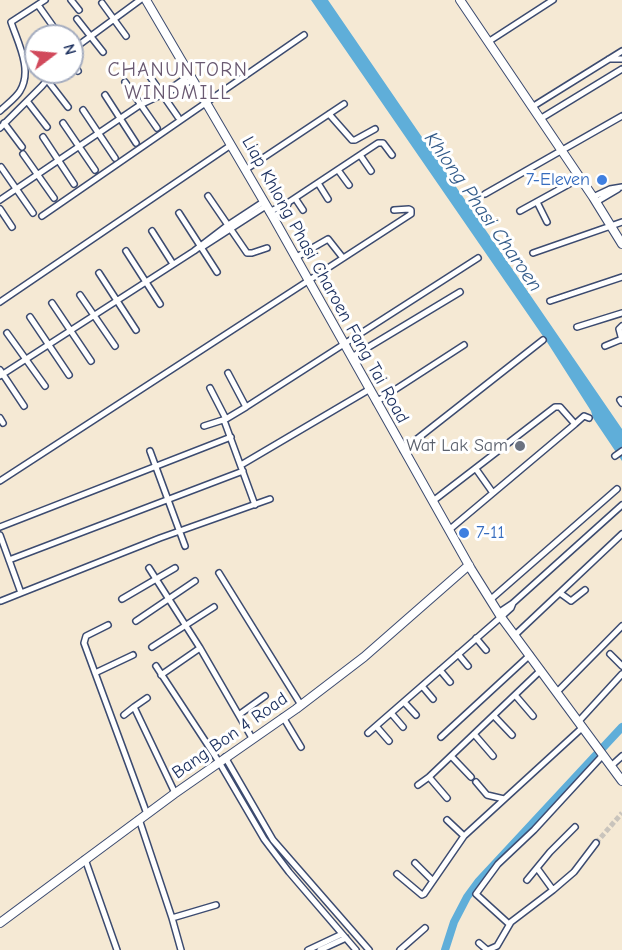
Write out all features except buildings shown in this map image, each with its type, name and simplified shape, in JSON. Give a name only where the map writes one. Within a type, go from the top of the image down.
[{"type":"street","points":[[0,111],[20,92],[25,79],[24,63],[11,22],[45,0]]},
{"type":"street","points":[[71,0],[79,10]]},
{"type":"street","points":[[84,41],[140,0]]},
{"type":"street","name":"Liap Khlong Phasi Charoen Fang Tai Road","points":[[146,0],[246,170],[490,600],[622,781]]},
{"type":"street","points":[[460,0],[595,200],[622,244]]},
{"type":"street","points":[[488,42],[553,0]]},
{"type":"street","points":[[102,3],[126,36]]},
{"type":"street","points":[[38,5],[51,24]]},
{"type":"street","points":[[77,20],[103,52]]},
{"type":"street","points":[[42,216],[304,35]]},
{"type":"street","points":[[532,107],[622,51]]},
{"type":"street","points":[[609,59],[622,59]]},
{"type":"street","points":[[540,119],[622,69]]},
{"type":"street","points":[[146,71],[178,117]]},
{"type":"street","points":[[0,200],[140,105],[192,77]]},
{"type":"street","points":[[125,82],[157,128]]},
{"type":"street","points":[[22,147],[2,125],[43,84]]},
{"type":"street","points":[[50,84],[68,107]]},
{"type":"street","points":[[105,95],[136,143]]},
{"type":"street","points":[[27,101],[47,127]]},
{"type":"street","points":[[246,170],[344,104]]},
{"type":"street","points":[[83,110],[115,158]]},
{"type":"street","points":[[328,114],[352,140],[375,129]]},
{"type":"street","points":[[485,194],[622,116]]},
{"type":"street","points":[[63,123],[95,170]]},
{"type":"street","points":[[43,137],[74,184]]},
{"type":"street","points":[[24,406],[1,374],[229,227],[289,202],[381,142],[392,155]]},
{"type":"street","points":[[0,302],[231,145]]},
{"type":"street","points":[[23,154],[54,198]]},
{"type":"street","points":[[360,155],[371,171]]},
{"type":"street","points":[[1,167],[33,213]]},
{"type":"street","points":[[338,170],[349,185]]},
{"type":"street","points":[[520,211],[580,178]]},
{"type":"street","points":[[318,183],[328,199]]},
{"type":"street","points":[[595,200],[620,188]]},
{"type":"street","points":[[208,196],[247,253],[267,248]]},
{"type":"street","points":[[295,198],[303,210]]},
{"type":"street","points":[[537,202],[547,222]]},
{"type":"street","points":[[0,209],[12,227]]},
{"type":"street","points":[[0,481],[411,214],[409,209],[394,210]]},
{"type":"street","points":[[179,213],[217,272]]},
{"type":"street","points":[[533,253],[622,222]]},
{"type":"street","points":[[152,231],[173,264]]},
{"type":"street","points":[[295,258],[328,238],[343,258]]},
{"type":"street","points":[[126,251],[160,304]]},
{"type":"street","points":[[204,426],[226,421],[478,258]]},
{"type":"street","points":[[99,273],[136,330]]},
{"type":"street","points":[[550,301],[622,277]]},
{"type":"street","points":[[352,357],[460,292]]},
{"type":"street","points":[[80,295],[115,346]]},
{"type":"street","points":[[52,303],[91,361]]},
{"type":"street","points":[[576,327],[622,313]]},
{"type":"street","points":[[30,317],[69,375]]},
{"type":"street","points":[[605,346],[622,340],[619,329],[622,326]]},
{"type":"street","points":[[7,333],[45,386]]},
{"type":"street","points":[[403,450],[543,340]]},
{"type":"street","points":[[376,402],[464,345]]},
{"type":"street","points":[[228,373],[246,407]]},
{"type":"street","points":[[210,388],[226,421],[255,505]]},
{"type":"street","points":[[9,560],[242,468],[370,389]]},
{"type":"street","points":[[433,501],[557,406],[575,423]]},
{"type":"street","points":[[449,530],[575,423],[584,416],[589,418]]},
{"type":"street","points":[[0,527],[231,437]]},
{"type":"street","points":[[150,451],[185,546]]},
{"type":"street","points":[[476,469],[493,493]]},
{"type":"street","points":[[490,600],[617,489]]},
{"type":"street","points":[[1,601],[180,531],[270,499]]},
{"type":"street","points":[[368,733],[622,506]]},
{"type":"street","points":[[515,635],[622,534]]},
{"type":"street","points":[[0,535],[21,593]]},
{"type":"street","name":"Bang Bon 4 Road","points":[[0,923],[364,657],[469,565]]},
{"type":"street","points":[[149,568],[240,714],[252,738]]},
{"type":"street","points":[[122,599],[176,568]]},
{"type":"street","points":[[219,573],[301,705]]},
{"type":"street","points":[[136,621],[195,581]]},
{"type":"street","points":[[560,593],[571,602],[585,590]]},
{"type":"street","points":[[152,647],[214,607]]},
{"type":"street","points":[[108,625],[84,638],[84,642],[143,817],[181,950]]},
{"type":"street","points":[[558,692],[622,626]]},
{"type":"street","points":[[476,638],[486,650]]},
{"type":"street","points":[[161,675],[200,648]]},
{"type":"street","points":[[458,654],[468,666]]},
{"type":"street","points":[[610,654],[622,666]]},
{"type":"street","points":[[95,673],[133,655]]},
{"type":"street","points":[[441,737],[530,655]]},
{"type":"street","points":[[156,666],[222,760],[273,840],[369,950]]},
{"type":"street","points":[[440,670],[450,682]]},
{"type":"street","points":[[418,785],[541,670]]},
{"type":"street","points":[[397,874],[422,895],[424,894],[464,836],[581,724],[622,674]]},
{"type":"street","points":[[422,686],[433,699]]},
{"type":"street","points":[[515,695],[533,716]]},
{"type":"street","points":[[240,714],[265,696]]},
{"type":"street","points":[[124,714],[147,698]]},
{"type":"street","points":[[404,702],[416,715]]},
{"type":"street","points":[[134,707],[175,793]]},
{"type":"street","points":[[391,713],[403,727]]},
{"type":"street","points":[[494,716],[512,735]]},
{"type":"street","points":[[283,717],[301,747]]},
{"type":"street","points":[[376,726],[389,741]]},
{"type":"street","points":[[474,734],[492,756]]},
{"type":"street","points":[[509,924],[476,894],[498,864],[534,830],[601,752]]},
{"type":"street","points":[[451,756],[487,795],[504,799]]},
{"type":"street","points":[[611,766],[622,756]]},
{"type":"street","points":[[222,760],[264,839],[289,872],[357,950]]},
{"type":"street","points":[[429,777],[447,798]]},
{"type":"street","points":[[447,820],[464,836]]},
{"type":"street","points":[[527,880],[575,827]]},
{"type":"street","points":[[479,943],[487,950],[497,946],[509,924],[574,872],[596,843]]},
{"type":"street","points":[[85,859],[117,950]]},
{"type":"street","points":[[416,863],[433,881]]},
{"type":"street","points":[[537,868],[553,890]]},
{"type":"street","points":[[172,918],[216,905]]},
{"type":"street","points":[[400,950],[424,928]]},
{"type":"street","points":[[308,950],[344,936]]},
{"type":"street","points":[[320,950],[344,936]]},
{"type":"water","points":[[311,0],[328,0],[622,429],[622,461],[547,342]]},
{"type":"waterway","points":[[445,950],[454,922],[478,882],[622,727]]},
{"type":"tunnel","points":[[596,843],[622,813]]},
{"type":"place","name":"7-Eleven","points":[[602,180]]},
{"type":"place","name":"Wat Lak Sam","points":[[520,446]]},
{"type":"place","name":"7-11","points":[[464,533]]},
{"type":"district","name":"CHANUNTORN WINDMILL","points":[[178,82]]},
{"type":"water label","name":"Khlong Phasi Charoen","points":[[483,212]]}]
